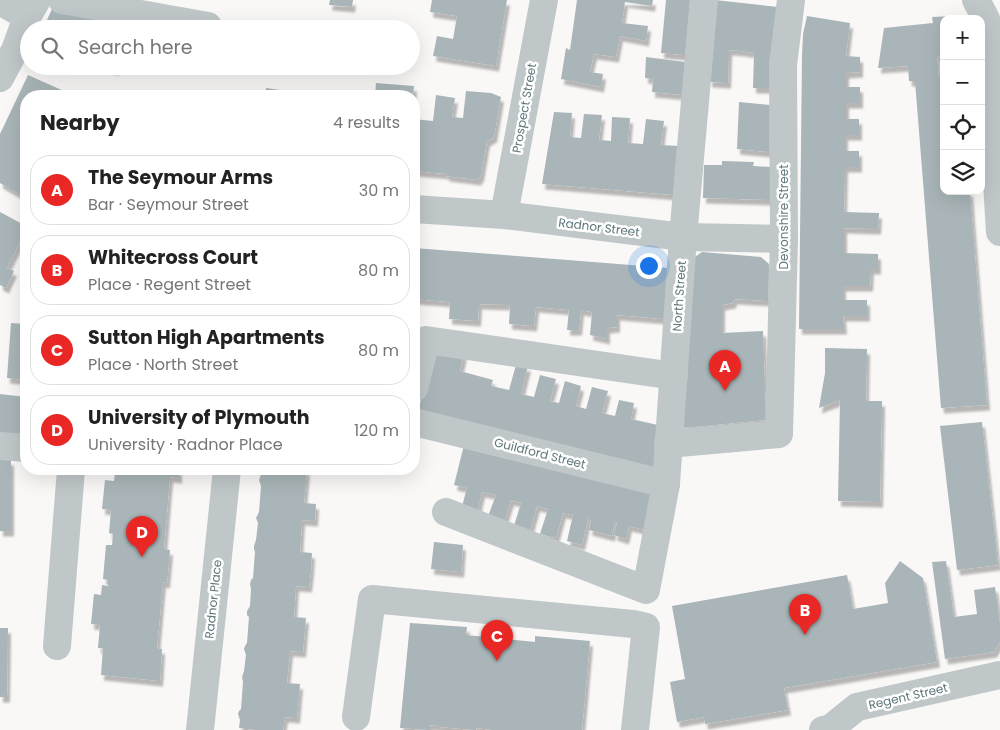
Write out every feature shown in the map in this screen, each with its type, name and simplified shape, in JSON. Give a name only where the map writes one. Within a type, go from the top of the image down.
[{"type":"street","points":[[0,1],[32,9],[54,0]]},
{"type":"street","points":[[62,0],[174,20]]},
{"type":"street","name":"Prospect Street","points":[[504,215],[544,0]]},
{"type":"street","name":"North Street","points":[[446,512],[646,590],[666,484],[683,237],[704,0]]},
{"type":"street","name":"Devonshire Street","points":[[668,444],[778,434],[784,240],[783,65],[792,0]]},
{"type":"street","points":[[976,0],[986,19],[988,35],[997,134],[1000,232]]},
{"type":"street","points":[[0,78],[20,38]]},
{"type":"street","name":"Radnor Street","points":[[420,208],[504,215],[683,237],[784,240]]},
{"type":"street","points":[[420,364],[426,340],[674,376]]},
{"type":"street","name":"Guildford Street","points":[[420,423],[666,484]]},
{"type":"street","points":[[0,446],[20,448]]},
{"type":"street","points":[[57,646],[71,475]]},
{"type":"street","name":"Radnor Place","points":[[200,730],[226,475]]},
{"type":"street","points":[[356,717],[372,599],[633,624],[646,627],[635,730]]},
{"type":"street","name":"Regent Street","points":[[823,730],[831,728],[857,707],[1000,675]]},
{"type":"building","points":[[330,0],[353,0],[352,7],[329,5]]},
{"type":"building","points":[[432,0],[507,0],[496,66],[433,56],[437,36],[453,39],[457,16],[430,12]]},
{"type":"building","points":[[577,0],[653,0],[652,6],[625,2],[622,23],[648,26],[646,41],[620,36],[616,57],[594,54],[590,72],[603,74],[601,87],[561,79],[566,48],[570,50]]},
{"type":"building","points":[[666,0],[690,0],[685,55],[661,53]]},
{"type":"building","points":[[715,0],[778,7],[771,88],[753,88],[754,53],[742,51],[729,50],[728,83],[709,82]]},
{"type":"building","points":[[55,2],[125,15],[124,20],[47,20]]},
{"type":"building","points":[[807,16],[850,23],[846,56],[860,57],[860,72],[846,73],[846,87],[860,87],[860,103],[846,103],[846,119],[859,119],[859,135],[845,135],[845,151],[859,151],[859,167],[845,167],[844,212],[879,213],[878,229],[844,228],[844,253],[878,254],[878,269],[871,269],[870,286],[843,286],[843,300],[867,300],[867,316],[843,316],[844,329],[799,329],[802,56],[803,34]]},
{"type":"building","points":[[932,17],[940,17],[940,57],[937,57],[940,78],[940,195],[970,195],[987,405],[941,408],[915,81],[909,81],[908,66],[878,68],[884,28],[933,23]]},
{"type":"building","points":[[646,57],[685,62],[683,95],[652,92],[653,79],[645,78]]},
{"type":"building","points":[[28,75],[62,90],[21,90]]},
{"type":"building","points":[[376,83],[414,86],[414,90],[375,90]]},
{"type":"building","points":[[466,91],[491,93],[501,97],[494,137],[487,141],[481,176],[478,180],[420,172],[420,120],[433,121],[436,95],[455,98],[452,117],[463,118]]},
{"type":"building","points":[[20,92],[20,195],[0,183],[0,134]]},
{"type":"building","points":[[739,102],[770,105],[769,152],[737,149]]},
{"type":"building","points":[[554,112],[572,113],[570,137],[581,138],[584,114],[602,115],[599,140],[611,141],[612,117],[630,118],[628,143],[643,144],[646,119],[664,121],[661,145],[679,146],[674,195],[542,184]]},
{"type":"building","points":[[722,161],[754,162],[753,166],[771,167],[770,200],[703,198],[704,165],[722,165]]},
{"type":"building","points":[[0,212],[20,223],[20,242],[7,268],[14,271],[6,288],[0,285]]},
{"type":"building","points":[[420,248],[669,268],[664,319],[617,315],[617,327],[607,328],[607,339],[590,335],[592,312],[581,310],[579,330],[567,330],[569,310],[536,307],[534,326],[509,324],[510,305],[479,304],[478,321],[449,319],[450,302],[420,300]]},
{"type":"building","points":[[702,252],[761,257],[769,264],[768,301],[734,299],[733,303],[722,305],[722,333],[763,331],[766,420],[683,428],[692,259]]},
{"type":"building","points":[[11,323],[20,324],[20,379],[7,378]]},
{"type":"building","points":[[433,348],[464,354],[460,371],[493,380],[491,386],[509,390],[516,365],[528,366],[521,394],[534,397],[540,375],[556,379],[550,401],[559,403],[565,381],[581,386],[576,406],[586,409],[592,387],[608,391],[602,413],[615,416],[619,400],[634,403],[631,419],[658,425],[654,467],[420,412],[420,403]]},
{"type":"building","points":[[825,348],[867,349],[866,401],[882,401],[880,502],[838,501],[840,400],[819,408],[825,373]]},
{"type":"building","points":[[0,394],[20,396],[20,435],[0,433]]},
{"type":"building","points":[[982,422],[998,565],[957,570],[940,426]]},
{"type":"building","points":[[464,445],[655,495],[645,530],[629,526],[626,539],[614,535],[617,523],[615,522],[612,536],[589,530],[591,521],[588,519],[582,545],[567,541],[573,515],[563,513],[556,538],[540,534],[548,509],[537,506],[530,531],[514,526],[521,503],[511,500],[503,525],[487,519],[496,495],[482,492],[477,514],[461,510],[467,488],[454,485]]},
{"type":"building","points":[[0,460],[11,460],[11,531],[0,531]]},
{"type":"building","points":[[115,475],[179,475],[179,478],[170,477],[164,549],[170,550],[167,583],[163,582],[157,648],[162,649],[160,681],[101,675],[103,648],[98,648],[100,625],[91,624],[94,594],[101,595],[102,585],[108,586],[108,580],[103,579],[106,545],[112,545],[113,534],[109,533],[111,510],[102,509],[105,480],[114,481]]},
{"type":"building","points":[[261,475],[306,475],[304,503],[316,504],[315,521],[302,520],[300,552],[312,553],[311,570],[309,587],[296,586],[294,617],[306,618],[303,652],[290,651],[287,683],[300,684],[297,718],[285,717],[283,730],[239,728],[240,720],[238,714],[241,709],[242,677],[246,655],[244,649],[247,643],[249,617],[247,611],[250,606],[250,584],[253,578],[254,546],[258,523],[256,518],[259,512],[261,486],[259,480]]},
{"type":"building","points":[[434,542],[463,545],[461,572],[431,569]]},
{"type":"building","points":[[900,561],[923,578],[937,662],[784,688],[788,710],[705,724],[704,717],[677,722],[670,682],[685,679],[672,606],[847,575],[853,609],[888,603],[885,583]]},
{"type":"building","points":[[946,561],[954,617],[977,614],[974,590],[995,587],[1000,624],[1000,642],[994,652],[945,659],[932,562]]},
{"type":"building","points":[[410,623],[467,627],[466,635],[535,642],[535,636],[590,641],[582,730],[493,730],[477,728],[474,730],[429,725],[429,730],[400,728]]},
{"type":"building","points":[[0,628],[8,628],[7,697],[0,697]]},
{"type":"place","name":"The Seymour Arms","points":[[725,391]]},
{"type":"place","name":"University of Plymouth","points":[[142,557]]},
{"type":"place","name":"Whitecross Court","points":[[805,635]]},
{"type":"place","name":"Sutton High Apartments","points":[[497,661]]}]
